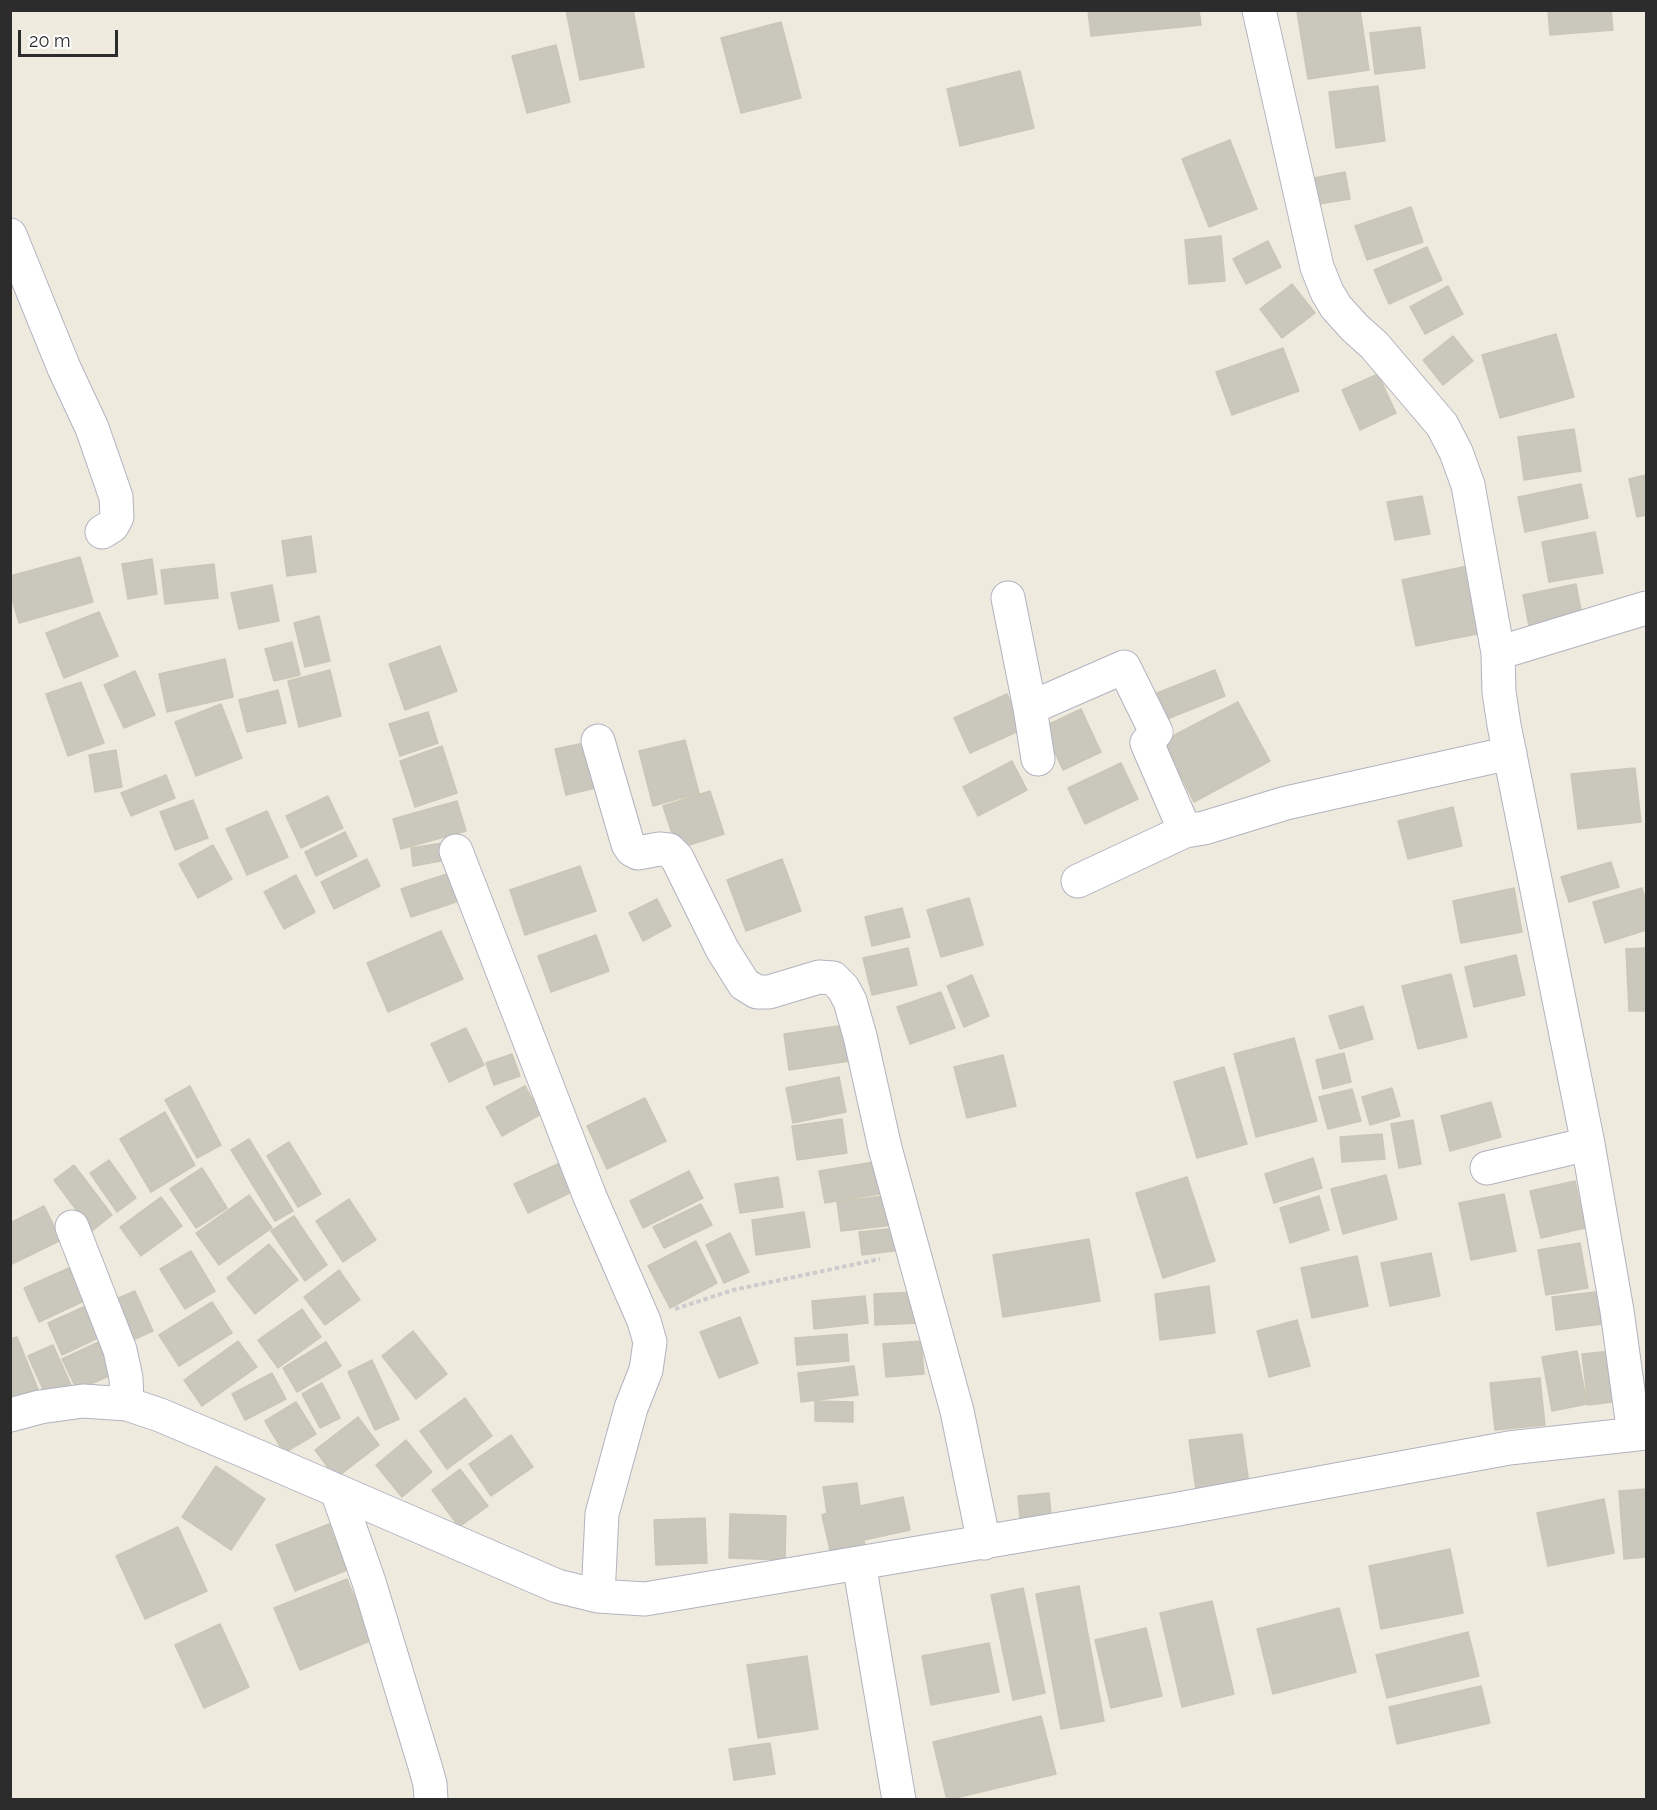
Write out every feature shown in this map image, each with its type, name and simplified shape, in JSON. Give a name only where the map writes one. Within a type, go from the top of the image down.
[{"type":"street","points":[[10,1415],[40,1407],[83,1401],[127,1404],[160,1415],[557,1586],[598,1596],[645,1599],[984,1543],[1509,1448],[1640,1433],[1588,1144],[1510,753],[1499,692],[1498,653],[1468,484],[1456,452],[1442,425],[1374,345],[1336,307],[1327,292],[1317,267],[1258,10]]},
{"type":"street","points":[[10,235],[64,368],[92,428],[116,497],[117,518],[112,526],[102,532]]},
{"type":"street","points":[[1008,598],[1038,759]]},
{"type":"street","points":[[1498,653],[1647,608]]},
{"type":"street","points":[[1030,708],[1124,667],[1156,732],[1147,743],[1185,831]]},
{"type":"street","points":[[598,741],[628,844],[638,853],[659,849],[669,850],[677,858],[723,949],[744,984],[757,992],[769,992],[819,977],[833,978],[843,988],[850,1001],[885,1148],[957,1411],[984,1543]]},
{"type":"street","points":[[1078,881],[1185,831],[1204,828],[1286,803],[1510,753]]},
{"type":"street","points":[[456,851],[591,1197],[644,1321],[650,1342],[646,1370],[631,1408],[602,1514],[598,1596]]},
{"type":"street","points":[[1487,1168],[1588,1144]]},
{"type":"street","points":[[72,1227],[120,1350],[126,1378],[127,1404]]},
{"type":"street","points":[[337,1491],[369,1582],[425,1766],[431,1800]]},
{"type":"street","points":[[858,1563],[899,1800]]},
{"type":"path","points":[[644,1321],[689,1303],[733,1290],[914,1253]]},
{"type":"building","points":[[566,10],[633,10],[644,67],[580,80]]},
{"type":"building","points":[[1088,10],[1199,10],[1201,25],[1091,36]]},
{"type":"building","points":[[1360,10],[1369,70],[1308,79],[1297,12]]},
{"type":"building","points":[[1548,10],[1611,10],[1613,30],[1550,35]]},
{"type":"building","points":[[781,22],[801,98],[741,113],[721,38]]},
{"type":"building","points":[[1420,27],[1425,68],[1375,74],[1370,33]]},
{"type":"building","points":[[556,45],[570,102],[527,113],[512,56]]},
{"type":"building","points":[[1020,71],[1034,128],[960,146],[947,89]]},
{"type":"building","points":[[1378,86],[1385,141],[1336,148],[1329,92]]},
{"type":"building","points":[[1230,140],[1257,209],[1209,227],[1182,159]]},
{"type":"building","points":[[1345,172],[1350,199],[1319,204],[1314,178]]},
{"type":"building","points":[[1411,207],[1423,242],[1367,260],[1355,226]]},
{"type":"building","points":[[1221,236],[1225,281],[1189,284],[1185,240]]},
{"type":"building","points":[[1268,241],[1281,267],[1246,284],[1233,259]]},
{"type":"building","points":[[1427,247],[1442,280],[1389,304],[1374,270]]},
{"type":"building","points":[[1292,284],[1315,313],[1282,338],[1260,309]]},
{"type":"building","points":[[1448,286],[1463,314],[1425,334],[1410,307]]},
{"type":"building","points":[[1556,334],[1574,397],[1500,418],[1482,355]]},
{"type":"building","points":[[1453,336],[1473,361],[1443,385],[1423,360]]},
{"type":"building","points":[[1283,348],[1299,391],[1232,415],[1216,372]]},
{"type":"building","points":[[1378,374],[1396,413],[1360,430],[1342,390]]},
{"type":"building","points":[[1574,429],[1581,471],[1524,480],[1518,437]]},
{"type":"building","points":[[1646,475],[1646,515],[1637,517],[1629,479]]},
{"type":"building","points":[[1581,484],[1588,518],[1525,532],[1518,497]]},
{"type":"building","points":[[1422,496],[1430,534],[1395,540],[1387,502]]},
{"type":"building","points":[[1595,532],[1603,573],[1549,582],[1542,542]]},
{"type":"building","points":[[311,536],[316,572],[287,576],[282,541]]},
{"type":"building","points":[[80,557],[93,602],[19,623],[10,592],[10,576]]},
{"type":"building","points":[[152,559],[157,594],[128,599],[122,564]]},
{"type":"building","points":[[214,564],[218,598],[165,604],[161,570]]},
{"type":"building","points":[[1467,566],[1482,633],[1416,646],[1402,580]]},
{"type":"building","points":[[1576,584],[1583,621],[1530,631],[1523,595]]},
{"type":"building","points":[[272,585],[279,621],[239,629],[231,593]]},
{"type":"building","points":[[99,612],[118,656],[64,678],[46,633]]},
{"type":"building","points":[[319,616],[330,661],[305,667],[294,623]]},
{"type":"building","points":[[292,642],[300,675],[274,681],[265,649]]},
{"type":"building","points":[[440,646],[457,691],[405,710],[389,664]]},
{"type":"building","points":[[225,659],[233,697],[167,712],[159,674]]},
{"type":"building","points":[[330,670],[341,716],[299,727],[288,681]]},
{"type":"building","points":[[1215,670],[1225,696],[1162,721],[1152,695]]},
{"type":"building","points":[[135,671],[155,715],[124,728],[104,685]]},
{"type":"building","points":[[81,682],[104,743],[68,756],[46,694]]},
{"type":"building","points":[[278,690],[286,723],[247,732],[239,700]]},
{"type":"building","points":[[1007,694],[1023,729],[970,753],[954,718]]},
{"type":"building","points":[[1238,702],[1270,761],[1194,802],[1163,741]]},
{"type":"building","points":[[221,704],[242,758],[196,776],[175,722]]},
{"type":"building","points":[[1081,709],[1101,752],[1063,770],[1043,727]]},
{"type":"building","points":[[428,712],[438,743],[400,756],[389,724]]},
{"type":"building","points":[[685,740],[699,793],[653,806],[639,751]]},
{"type":"building","points":[[594,741],[604,786],[566,795],[555,749]]},
{"type":"building","points":[[442,746],[457,793],[415,807],[400,761]]},
{"type":"building","points":[[116,750],[122,787],[95,792],[89,755]]},
{"type":"building","points":[[1012,761],[1027,790],[978,816],[963,787]]},
{"type":"building","points":[[1121,763],[1138,799],[1085,824],[1068,788]]},
{"type":"building","points":[[1635,768],[1641,822],[1578,829],[1571,774]]},
{"type":"building","points":[[166,775],[175,798],[131,816],[121,793]]},
{"type":"building","points":[[710,791],[724,834],[677,849],[663,806]]},
{"type":"building","points":[[328,796],[343,828],[301,848],[286,816]]},
{"type":"building","points":[[193,800],[208,838],[175,850],[160,812]]},
{"type":"building","points":[[457,801],[466,831],[401,849],[393,819]]},
{"type":"building","points":[[1453,807],[1462,846],[1408,859],[1398,821]]},
{"type":"building","points":[[267,811],[288,857],[247,875],[226,829]]},
{"type":"building","points":[[345,832],[357,856],[316,876],[305,852]]},
{"type":"building","points":[[449,842],[452,859],[413,866],[411,848]]},
{"type":"building","points":[[213,845],[232,879],[198,898],[179,864]]},
{"type":"building","points":[[367,859],[380,886],[334,909],[321,882]]},
{"type":"building","points":[[782,859],[801,911],[746,931],[727,880]]},
{"type":"building","points":[[1611,862],[1619,887],[1569,902],[1561,877]]},
{"type":"building","points":[[580,866],[596,911],[525,935],[510,890]]},
{"type":"building","points":[[456,871],[465,899],[411,917],[401,889]]},
{"type":"building","points":[[296,875],[315,912],[284,929],[264,892]]},
{"type":"building","points":[[1514,888],[1522,932],[1461,943],[1453,901]]},
{"type":"building","points":[[1642,888],[1646,902],[1646,930],[1605,943],[1593,902]]},
{"type":"building","points":[[969,898],[983,945],[941,957],[927,910]]},
{"type":"building","points":[[657,899],[671,926],[643,941],[629,913]]},
{"type":"building","points":[[902,908],[910,937],[872,946],[865,917]]},
{"type":"building","points":[[441,931],[463,979],[388,1012],[367,963]]},
{"type":"building","points":[[596,935],[609,971],[551,992],[538,956]]},
{"type":"building","points":[[908,948],[917,985],[872,995],[863,958]]},
{"type":"building","points":[[1646,948],[1646,1011],[1629,1011],[1626,949]]},
{"type":"building","points":[[1516,955],[1525,995],[1474,1007],[1465,967]]},
{"type":"building","points":[[1451,974],[1467,1037],[1418,1049],[1402,986]]},
{"type":"building","points":[[972,975],[989,1016],[964,1027],[947,986]]},
{"type":"building","points":[[941,992],[955,1028],[910,1044],[897,1007]]},
{"type":"building","points":[[1363,1006],[1373,1039],[1340,1049],[1329,1016]]},
{"type":"building","points":[[845,1025],[850,1061],[789,1070],[784,1034]]},
{"type":"building","points":[[466,1028],[484,1065],[449,1082],[431,1044]]},
{"type":"building","points":[[1294,1038],[1317,1121],[1256,1137],[1234,1054]]},
{"type":"building","points":[[1344,1053],[1351,1082],[1323,1089],[1316,1060]]},
{"type":"building","points":[[512,1054],[520,1076],[494,1085],[486,1063]]},
{"type":"building","points":[[1003,1055],[1016,1106],[967,1118],[954,1067]]},
{"type":"building","points":[[1224,1067],[1247,1144],[1197,1158],[1174,1082]]},
{"type":"building","points":[[839,1077],[846,1112],[793,1123],[786,1088]]},
{"type":"building","points":[[190,1086],[221,1145],[197,1158],[165,1100]]},
{"type":"building","points":[[525,1086],[541,1114],[502,1136],[486,1107]]},
{"type":"building","points":[[1392,1088],[1400,1116],[1370,1125],[1362,1097]]},
{"type":"building","points":[[1352,1089],[1361,1121],[1328,1129],[1319,1097]]},
{"type":"building","points":[[645,1098],[666,1141],[607,1169],[587,1126]]},
{"type":"building","points":[[1491,1102],[1501,1137],[1450,1151],[1441,1116]]},
{"type":"building","points":[[165,1112],[195,1165],[151,1192],[120,1139]]},
{"type":"building","points":[[842,1119],[847,1153],[797,1160],[792,1126]]},
{"type":"building","points":[[1413,1120],[1421,1164],[1399,1168],[1391,1124]]},
{"type":"building","points":[[1382,1134],[1385,1159],[1342,1162],[1340,1137]]},
{"type":"building","points":[[249,1139],[293,1211],[275,1221],[231,1150]]},
{"type":"building","points":[[289,1142],[321,1194],[298,1207],[267,1156]]},
{"type":"building","points":[[571,1158],[584,1186],[528,1213],[514,1184]]},
{"type":"building","points":[[1313,1158],[1322,1188],[1274,1203],[1265,1174]]},
{"type":"building","points":[[109,1160],[136,1198],[117,1212],[90,1173]]},
{"type":"building","points":[[880,1161],[885,1193],[825,1203],[819,1171]]},
{"type":"building","points":[[74,1165],[112,1215],[92,1231],[54,1180]]},
{"type":"building","points":[[202,1168],[227,1208],[196,1228],[170,1189]]},
{"type":"building","points":[[689,1171],[703,1198],[643,1228],[630,1201]]},
{"type":"building","points":[[1386,1175],[1397,1219],[1343,1234],[1331,1189]]},
{"type":"building","points":[[778,1177],[783,1207],[740,1213],[735,1184]]},
{"type":"building","points":[[1187,1177],[1215,1261],[1163,1278],[1136,1193]]},
{"type":"building","points":[[1575,1181],[1585,1228],[1541,1238],[1530,1191]]},
{"type":"building","points":[[1504,1194],[1516,1251],[1471,1260],[1459,1203]]},
{"type":"building","points":[[249,1195],[272,1228],[219,1265],[196,1233]]},
{"type":"building","points":[[890,1195],[894,1225],[841,1231],[837,1202]]},
{"type":"building","points":[[1319,1196],[1329,1230],[1290,1243],[1280,1208]]},
{"type":"building","points":[[161,1197],[182,1226],[141,1256],[120,1227]]},
{"type":"building","points":[[349,1199],[376,1240],[343,1262],[316,1221]]},
{"type":"building","points":[[701,1204],[712,1225],[664,1248],[653,1227]]},
{"type":"building","points":[[44,1206],[61,1240],[10,1265],[10,1223]]},
{"type":"building","points":[[804,1212],[810,1247],[756,1255],[752,1220]]},
{"type":"building","points":[[294,1216],[327,1265],[305,1281],[271,1231]]},
{"type":"building","points":[[898,1228],[901,1250],[862,1255],[859,1232]]},
{"type":"building","points":[[730,1233],[749,1272],[724,1283],[706,1245]]},
{"type":"building","points":[[1089,1239],[1100,1301],[1003,1317],[993,1255]]},
{"type":"building","points":[[696,1241],[717,1283],[670,1308],[648,1266]]},
{"type":"building","points":[[1580,1243],[1588,1288],[1546,1295],[1538,1250]]},
{"type":"building","points":[[269,1244],[298,1280],[255,1314],[227,1278]]},
{"type":"building","points":[[191,1251],[215,1291],[185,1309],[160,1269]]},
{"type":"building","points":[[1431,1253],[1440,1296],[1390,1306],[1381,1263]]},
{"type":"building","points":[[1357,1256],[1368,1306],[1312,1318],[1301,1268]]},
{"type":"building","points":[[69,1268],[84,1301],[39,1322],[24,1288]]},
{"type":"building","points":[[339,1270],[360,1300],[325,1325],[304,1297]]},
{"type":"building","points":[[1209,1286],[1215,1333],[1160,1340],[1155,1294]]},
{"type":"building","points":[[135,1291],[153,1331],[135,1339],[116,1299]]},
{"type":"building","points":[[1605,1291],[1609,1323],[1556,1330],[1552,1297]]},
{"type":"building","points":[[916,1292],[918,1323],[875,1325],[874,1294]]},
{"type":"building","points":[[865,1296],[868,1323],[814,1329],[812,1301]]},
{"type":"building","points":[[212,1302],[232,1333],[179,1366],[159,1335]]},
{"type":"building","points":[[88,1305],[102,1336],[62,1355],[48,1323]]},
{"type":"building","points":[[302,1309],[321,1337],[278,1368],[258,1340]]},
{"type":"building","points":[[740,1317],[758,1363],[719,1378],[700,1332]]},
{"type":"building","points":[[1297,1320],[1310,1366],[1269,1377],[1257,1331]]},
{"type":"building","points":[[413,1331],[447,1374],[416,1399],[382,1356]]},
{"type":"building","points":[[847,1334],[849,1361],[797,1365],[795,1338]]},
{"type":"building","points":[[17,1337],[38,1389],[10,1400],[10,1339]]},
{"type":"building","points":[[103,1340],[118,1372],[77,1390],[62,1359]]},
{"type":"building","points":[[238,1341],[257,1367],[202,1406],[184,1380]]},
{"type":"building","points":[[921,1341],[924,1374],[886,1377],[883,1344]]},
{"type":"building","points":[[326,1342],[341,1366],[297,1392],[283,1368]]},
{"type":"building","points":[[53,1345],[71,1385],[46,1396],[28,1356]]},
{"type":"building","points":[[1622,1350],[1628,1400],[1588,1405],[1582,1354]]},
{"type":"building","points":[[1577,1351],[1587,1404],[1552,1411],[1542,1357]]},
{"type":"building","points":[[372,1360],[399,1419],[375,1430],[348,1372]]},
{"type":"building","points":[[854,1366],[858,1395],[801,1402],[798,1373]]},
{"type":"building","points":[[272,1373],[286,1399],[245,1420],[232,1394]]},
{"type":"building","points":[[1540,1378],[1545,1425],[1495,1430],[1490,1383]]},
{"type":"building","points":[[322,1383],[340,1418],[320,1428],[302,1394]]},
{"type":"building","points":[[465,1398],[492,1436],[447,1469],[420,1431]]},
{"type":"building","points":[[815,1401],[853,1402],[853,1422],[815,1421]]},
{"type":"building","points":[[296,1402],[316,1434],[284,1453],[265,1421]]},
{"type":"building","points":[[358,1417],[379,1445],[336,1478],[315,1450]]},
{"type":"building","points":[[1242,1434],[1249,1484],[1196,1490],[1189,1440]]},
{"type":"building","points":[[511,1435],[533,1467],[491,1496],[469,1464]]},
{"type":"building","points":[[406,1440],[432,1472],[402,1497],[376,1465]]},
{"type":"building","points":[[216,1466],[265,1499],[231,1550],[182,1517]]},
{"type":"building","points":[[460,1469],[488,1506],[459,1527],[432,1490]]},
{"type":"building","points":[[857,1483],[860,1506],[903,1497],[910,1530],[864,1540],[866,1555],[832,1559],[822,1515],[827,1513],[823,1487]]},
{"type":"building","points":[[1646,1489],[1646,1557],[1624,1559],[1619,1491]]},
{"type":"building","points":[[1049,1493],[1051,1515],[1020,1518],[1018,1496]]},
{"type":"building","points":[[1604,1499],[1614,1553],[1548,1566],[1537,1513]]},
{"type":"building","points":[[730,1514],[786,1516],[785,1560],[729,1558]]},
{"type":"building","points":[[705,1518],[707,1563],[656,1565],[654,1520]]},
{"type":"building","points":[[329,1524],[347,1570],[295,1591],[276,1545]]},
{"type":"building","points":[[178,1527],[207,1591],[145,1619],[116,1556]]},
{"type":"building","points":[[1450,1549],[1463,1613],[1381,1629],[1369,1566]]},
{"type":"building","points":[[347,1579],[372,1640],[300,1670],[274,1608]]},
{"type":"building","points":[[1079,1586],[1104,1721],[1061,1729],[1036,1594]]},
{"type":"building","points":[[1023,1588],[1045,1693],[1013,1700],[991,1595]]},
{"type":"building","points":[[1212,1601],[1234,1694],[1182,1707],[1160,1613]]},
{"type":"building","points":[[1339,1608],[1356,1672],[1273,1694],[1257,1629]]},
{"type":"building","points":[[220,1624],[249,1687],[204,1708],[175,1645]]},
{"type":"building","points":[[1146,1628],[1162,1696],[1111,1708],[1095,1640]]},
{"type":"building","points":[[1468,1632],[1479,1676],[1387,1698],[1376,1655]]},
{"type":"building","points":[[989,1643],[999,1692],[931,1705],[922,1656]]},
{"type":"building","points":[[807,1656],[818,1729],[758,1738],[747,1665]]},
{"type":"building","points":[[1481,1686],[1490,1723],[1397,1744],[1389,1707]]},
{"type":"building","points":[[1041,1716],[1056,1774],[947,1800],[933,1742]]},
{"type":"building","points":[[770,1743],[775,1774],[734,1780],[729,1749]]}]
